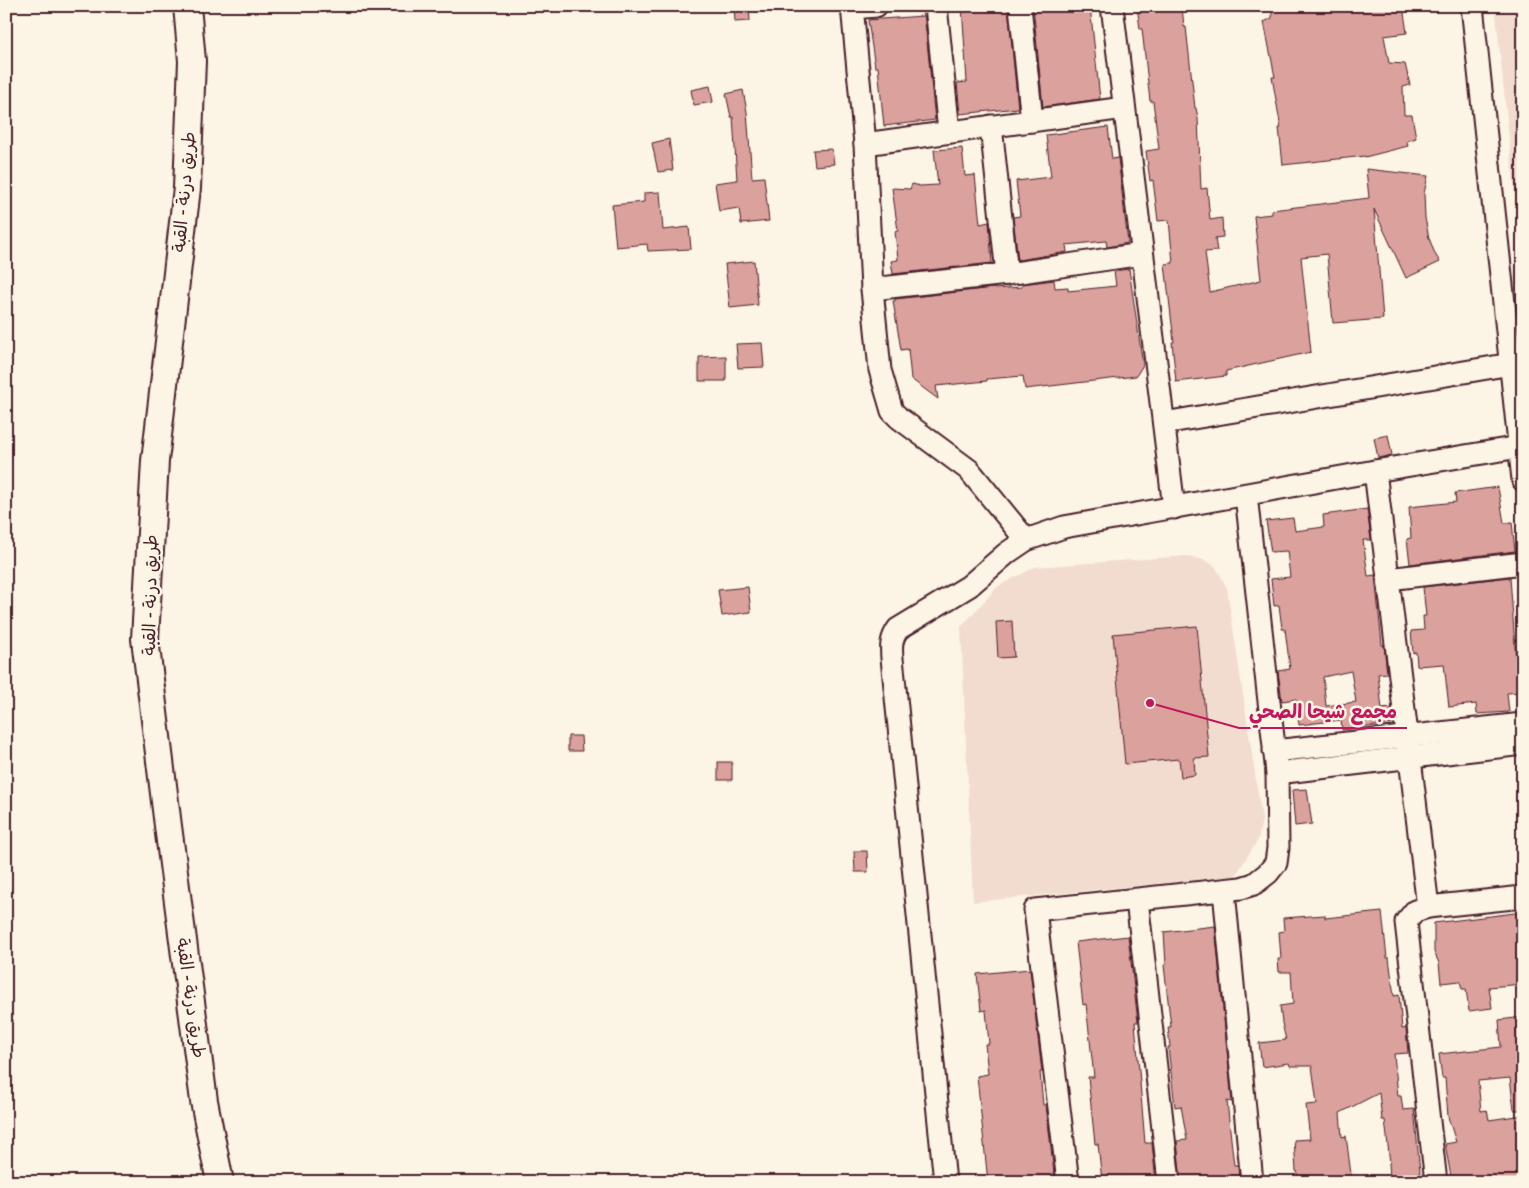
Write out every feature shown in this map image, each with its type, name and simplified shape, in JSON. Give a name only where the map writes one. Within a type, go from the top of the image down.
[{"type":"main road","name":"طريق درنة - القبة","points":[[187,6],[192,61],[187,188],[155,461],[145,639],[203,1091],[220,1182]]},
{"type":"street","points":[[876,6],[852,7],[865,144],[872,290],[880,370],[892,411],[970,470],[1026,540]]},
{"type":"street","points":[[936,6],[949,132]]},
{"type":"street","points":[[1020,6],[1032,121]]},
{"type":"street","points":[[1112,6],[1174,508]]},
{"type":"street","points":[[1472,6],[1517,362],[1519,447],[1523,480]]},
{"type":"street","points":[[865,144],[1124,108]]},
{"type":"street","points":[[991,126],[1007,274]]},
{"type":"street","points":[[872,290],[1007,274],[1142,254]]},
{"type":"street","points":[[1164,423],[1517,362]]},
{"type":"street","points":[[945,1182],[891,642],[898,629],[969,586],[1007,553],[1026,540],[1064,527],[1519,447]]},
{"type":"street","points":[[1375,471],[1428,907]]},
{"type":"street","points":[[1068,1182],[1035,910],[1241,888],[1254,884],[1268,873],[1276,863],[1278,848],[1277,773],[1246,494]]},
{"type":"street","points":[[1388,579],[1523,563]]},
{"type":"street","points":[[1277,773],[1523,724]]},
{"type":"street","points":[[1274,752],[1523,744]]},
{"type":"street","points":[[1224,891],[1252,1182]]},
{"type":"street","points":[[1436,1182],[1406,922],[1415,911],[1428,907],[1523,897]]},
{"type":"street","points":[[1137,900],[1169,1182]]},
{"type":"shaded area","points":[[1495,6],[1523,6],[1523,270]]},
{"type":"shaded area","points":[[1187,556],[1204,560],[1215,566],[1227,588],[1262,820],[1258,840],[1235,876],[973,902],[961,627],[997,587],[1035,567]]},
{"type":"building","points":[[734,6],[749,6],[750,21],[735,22]]},
{"type":"building","points":[[962,6],[1008,6],[1018,108],[960,114],[957,83],[967,82]]},
{"type":"building","points":[[1033,6],[1090,6],[1100,99],[1043,107]]},
{"type":"building","points":[[1137,6],[1182,6],[1195,108],[1198,118],[1201,189],[1207,188],[1210,220],[1222,218],[1223,237],[1215,238],[1217,251],[1205,252],[1210,292],[1261,280],[1254,216],[1272,214],[1272,210],[1369,198],[1366,169],[1428,176],[1424,193],[1425,218],[1429,238],[1440,262],[1406,278],[1374,209],[1383,319],[1333,323],[1327,254],[1301,257],[1311,352],[1226,371],[1226,376],[1176,382],[1172,342],[1174,342],[1165,264],[1173,263],[1169,220],[1158,221],[1153,180],[1150,181],[1146,151],[1159,149],[1153,101],[1150,101],[1142,29],[1140,29]]},
{"type":"building","points":[[1301,6],[1403,6],[1407,33],[1384,36],[1389,63],[1405,64],[1410,85],[1403,87],[1404,115],[1412,115],[1416,138],[1407,141],[1408,146],[1365,157],[1283,165],[1279,128],[1281,128],[1272,77],[1275,77],[1264,22],[1272,18],[1272,10]]},
{"type":"building","points":[[922,12],[924,12],[935,120],[884,126],[878,67],[875,67],[868,20],[923,16]]},
{"type":"building","points":[[710,86],[713,102],[694,105],[691,90]]},
{"type":"building","points":[[743,90],[747,112],[752,178],[764,177],[769,221],[741,224],[739,208],[719,211],[715,183],[737,180],[733,117],[731,117],[726,94]]},
{"type":"building","points":[[1108,127],[1112,159],[1118,158],[1128,243],[1107,247],[1106,241],[1066,245],[1067,252],[1018,260],[1013,217],[1020,216],[1016,181],[1051,177],[1046,135]]},
{"type":"building","points":[[669,139],[673,170],[658,172],[652,143]]},
{"type":"building","points":[[962,148],[965,176],[975,175],[980,224],[989,222],[992,263],[893,274],[891,261],[898,260],[895,231],[898,231],[892,188],[910,189],[912,184],[920,186],[938,185],[934,150]]},
{"type":"building","points":[[832,149],[834,164],[815,166],[813,150]]},
{"type":"building","points":[[660,192],[663,230],[689,227],[691,249],[648,251],[647,244],[616,247],[612,205],[644,202],[644,193]]},
{"type":"building","points":[[754,261],[758,305],[730,308],[725,264]]},
{"type":"building","points":[[1129,269],[1143,365],[1136,376],[1025,389],[1023,376],[987,379],[987,381],[936,386],[938,399],[911,379],[908,349],[901,350],[893,301],[895,299],[994,288],[1022,287],[1022,284],[1054,280],[1055,288],[1068,287],[1068,291],[1116,286],[1114,271]]},
{"type":"building","points":[[762,343],[764,367],[738,368],[736,344]]},
{"type":"building","points":[[726,356],[726,381],[699,381],[699,357]]},
{"type":"building","points":[[1388,435],[1392,455],[1378,458],[1374,438]]},
{"type":"building","points":[[1498,487],[1504,523],[1512,522],[1515,551],[1410,564],[1407,539],[1411,538],[1409,507],[1456,502],[1455,493]]},
{"type":"building","points":[[1367,509],[1371,540],[1363,540],[1368,576],[1375,575],[1382,645],[1384,645],[1387,673],[1378,674],[1382,709],[1391,708],[1393,724],[1342,730],[1341,720],[1299,725],[1296,699],[1282,701],[1278,671],[1290,669],[1285,629],[1282,629],[1279,605],[1274,606],[1271,579],[1290,577],[1287,551],[1271,552],[1266,521],[1293,518],[1295,531],[1324,527],[1323,515]],"holes":[[[1351,671],[1356,702],[1326,706],[1323,677]]]},
{"type":"building","points":[[1510,577],[1516,660],[1518,660],[1522,692],[1507,693],[1509,712],[1477,714],[1476,704],[1449,707],[1444,664],[1417,666],[1416,652],[1413,653],[1411,631],[1424,630],[1423,616],[1426,616],[1423,587]]},
{"type":"building","points":[[748,587],[751,612],[722,616],[718,590]]},
{"type":"building","points":[[1012,621],[1014,657],[998,658],[996,622]]},
{"type":"building","points":[[1197,626],[1209,757],[1194,758],[1195,775],[1181,777],[1179,759],[1125,764],[1113,634]]},
{"type":"building","points":[[568,736],[581,736],[582,751],[568,751]]},
{"type":"building","points":[[718,762],[732,762],[732,780],[718,780]]},
{"type":"building","points":[[1307,789],[1312,824],[1295,826],[1292,790]]},
{"type":"building","points":[[854,851],[867,851],[868,872],[855,872]]},
{"type":"building","points":[[1382,912],[1387,958],[1389,958],[1394,996],[1399,995],[1402,1029],[1406,1028],[1408,1053],[1394,1054],[1398,1096],[1401,1096],[1403,1110],[1414,1109],[1421,1182],[1390,1182],[1390,1163],[1385,1120],[1382,1120],[1379,1093],[1340,1113],[1342,1137],[1346,1136],[1352,1182],[1298,1182],[1294,1140],[1310,1139],[1306,1105],[1317,1104],[1312,1066],[1290,1066],[1289,1063],[1262,1067],[1259,1043],[1286,1040],[1280,1006],[1293,1004],[1291,972],[1279,972],[1278,959],[1281,959],[1279,932],[1284,931],[1283,918],[1325,915],[1325,918]]},
{"type":"building","points":[[1523,912],[1523,984],[1489,987],[1492,1008],[1469,1011],[1466,989],[1462,989],[1460,981],[1441,983],[1439,963],[1434,952],[1434,923]]},
{"type":"building","points":[[1215,926],[1232,1102],[1227,1101],[1234,1165],[1238,1165],[1239,1182],[1181,1182],[1177,1141],[1187,1140],[1181,1106],[1175,1107],[1168,1047],[1170,1047],[1168,1027],[1171,1027],[1164,965],[1166,965],[1164,932]]},
{"type":"building","points":[[1128,936],[1138,1022],[1135,1022],[1145,1143],[1152,1143],[1156,1182],[1126,1182],[1126,1178],[1102,1181],[1098,1144],[1095,1144],[1088,1077],[1094,1077],[1086,1004],[1083,1005],[1076,942]]},
{"type":"building","points":[[1030,969],[1042,1072],[1040,1072],[1043,1105],[1046,1105],[1055,1182],[988,1182],[977,1076],[988,1074],[985,1044],[989,1044],[986,1010],[981,1011],[977,974]]},
{"type":"building","points":[[1523,1017],[1523,1110],[1514,1110],[1510,1078],[1478,1081],[1481,1111],[1487,1110],[1489,1120],[1523,1115],[1523,1182],[1452,1182],[1445,1144],[1456,1142],[1448,1117],[1445,1078],[1442,1078],[1439,1054],[1501,1047],[1499,1020]]},
{"type":"place","name":"مجمع شيحا الصحي","points":[[1150,703]]}]
